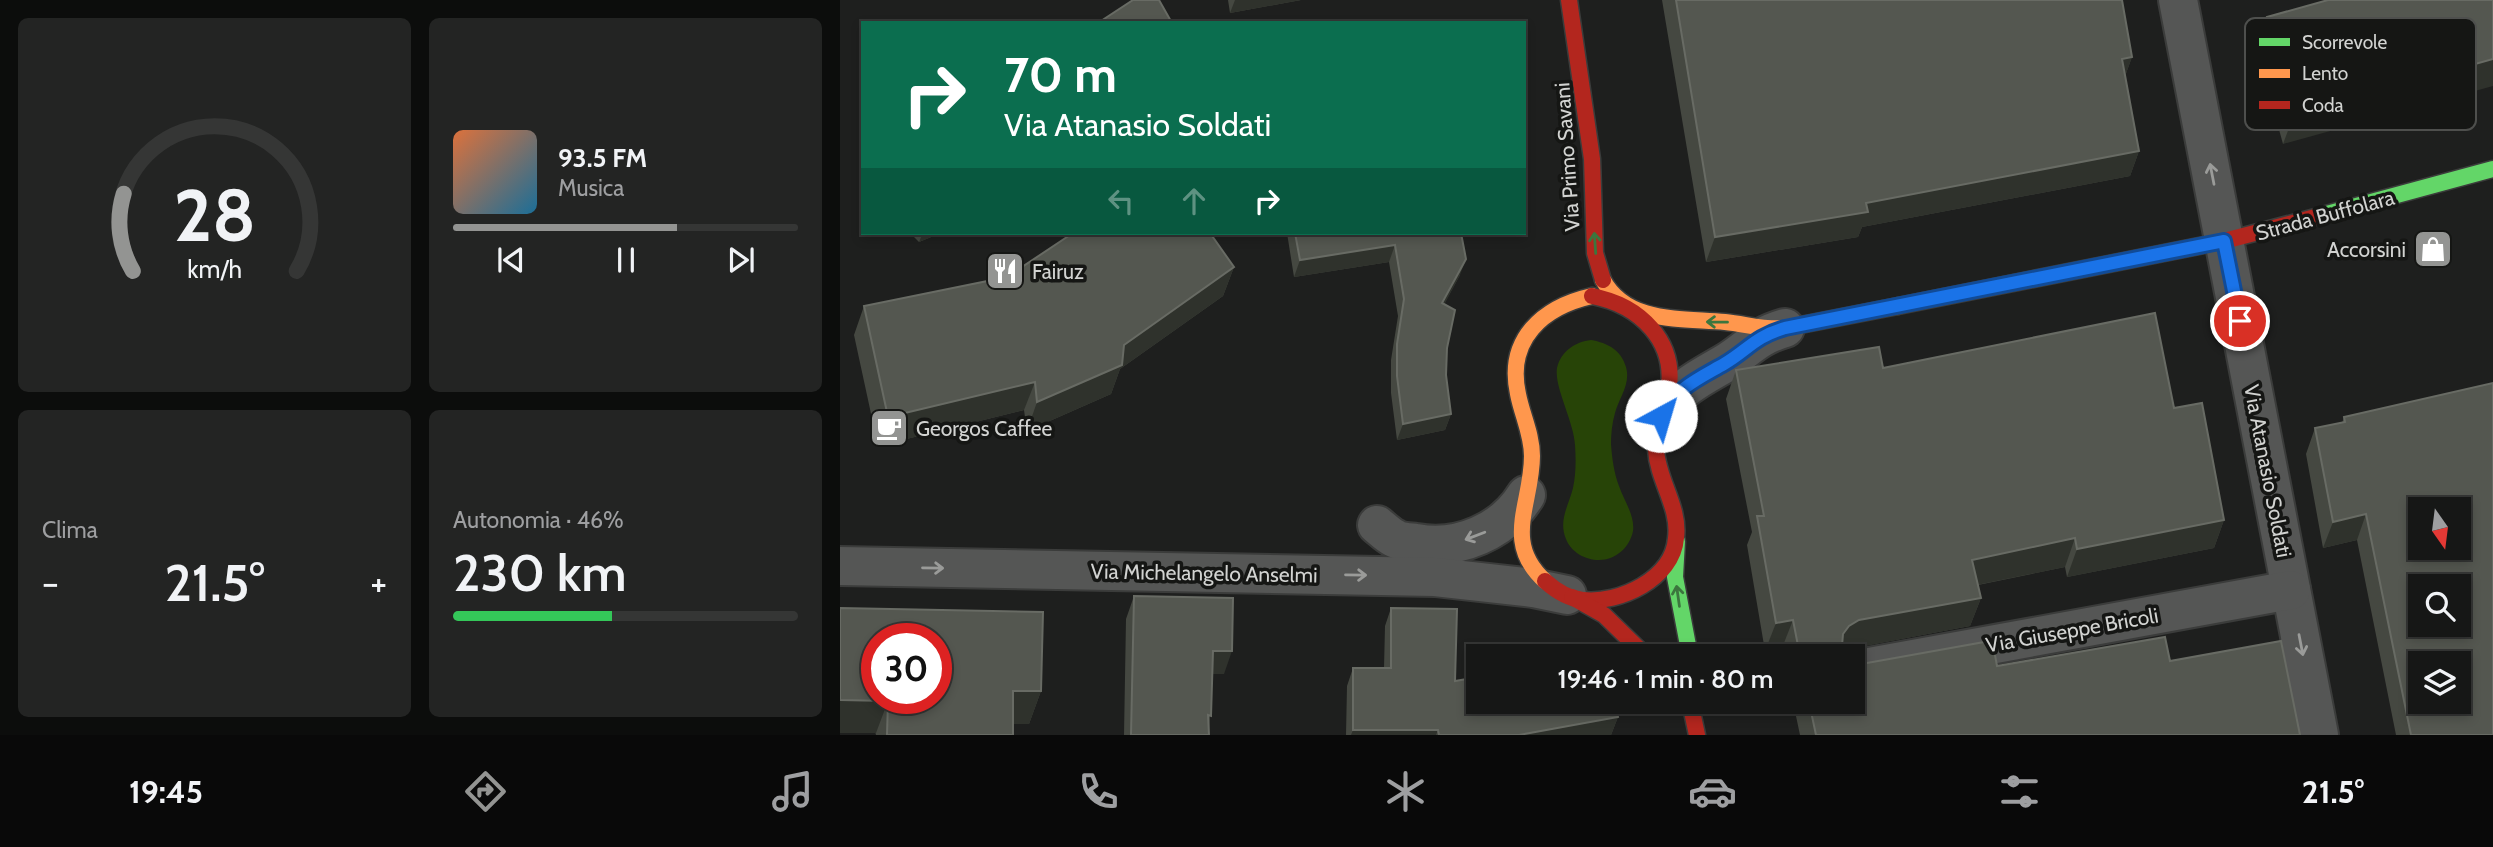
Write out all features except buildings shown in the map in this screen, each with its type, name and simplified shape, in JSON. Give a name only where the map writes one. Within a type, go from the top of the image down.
[{"type":"street","name":"Via Primo Savani","points":[[1569,0],[1591,145],[1596,254],[1604,284],[1622,303],[1644,317],[1665,355],[1670,378],[1667,400],[1657,430],[1657,457],[1674,511],[1678,535],[1675,577],[1688,644]]},
{"type":"street","name":"Via Atanasio Soldati","points":[[2178,0],[2319,735]]},
{"type":"street","name":"Strada Buffolara","points":[[1622,303],[1672,320],[1727,322],[1768,330],[1785,328],[2224,241],[2493,169]]},
{"type":"street","points":[[1622,303],[1607,298],[1575,299],[1545,313],[1525,335],[1516,359],[1515,372],[1519,400],[1532,447],[1531,480],[1520,524],[1524,553],[1538,577],[1590,605],[1610,619],[1634,644]]},
{"type":"street","name":"Strada Buffolara","points":[[1661,416],[1677,394],[1688,385],[1726,363],[1757,339],[1785,328]]},
{"type":"street","points":[[1377,525],[1396,540],[1424,545],[1460,542],[1494,528],[1518,508],[1526,495]]},
{"type":"street","points":[[1567,595],[1582,600],[1614,597],[1644,585],[1667,561],[1678,535]]},
{"type":"street","name":"Via Michelangelo Anselmi","points":[[851,564],[1435,577],[1522,586],[1567,595]]},
{"type":"street","name":"Via Giuseppe Bricoli","points":[[1865,668],[2291,590]]},
{"type":"street","points":[[1693,714],[1697,735]]},
{"type":"green space","points":[[1591,340],[1613,348],[1626,367],[1627,379],[1614,417],[1611,444],[1616,476],[1633,525],[1629,542],[1621,552],[1611,558],[1599,560],[1584,557],[1575,551],[1568,544],[1564,532],[1564,519],[1576,466],[1574,436],[1557,376],[1559,362],[1565,352],[1574,345]]},
{"type":"traffic: fast","points":[[2323,215],[2493,169]]},
{"type":"traffic: fast","points":[[1677,541],[1675,577],[1688,644]]},
{"type":"traffic: slow","points":[[1603,280],[1613,294],[1626,305],[1641,312],[1674,319],[1770,328],[1785,328],[1898,306]]},
{"type":"traffic: slow","points":[[1545,581],[1532,566],[1522,537],[1532,456],[1518,394],[1518,357],[1532,328],[1544,317],[1558,308],[1592,296]]},
{"type":"traffic: jam","points":[[1569,0],[1592,159],[1595,253],[1603,280]]},
{"type":"traffic: jam","points":[[1898,306],[2224,241],[2323,215]]},
{"type":"traffic: jam","points":[[1545,581],[1562,594],[1573,598],[1612,598],[1642,586],[1655,577],[1673,553],[1676,538],[1675,516],[1656,450],[1658,428],[1668,393],[1670,374],[1667,357],[1661,342],[1639,317],[1625,308],[1592,296]]},
{"type":"traffic: jam","points":[[1572,597],[1604,615],[1634,644]]},
{"type":"traffic: jam","points":[[1693,714],[1697,735]]},
{"type":"place","name":"Accorsini","points":[[2433,249]]},
{"type":"place","name":"Fairuz","points":[[1005,271]]},
{"type":"place","name":"Georgos Caffee","points":[[889,428]]},
{"type":"route","points":[[1661,416],[1677,394],[1699,377],[1726,363],[1757,339],[1785,328],[2224,241],[2240,321]]}]
